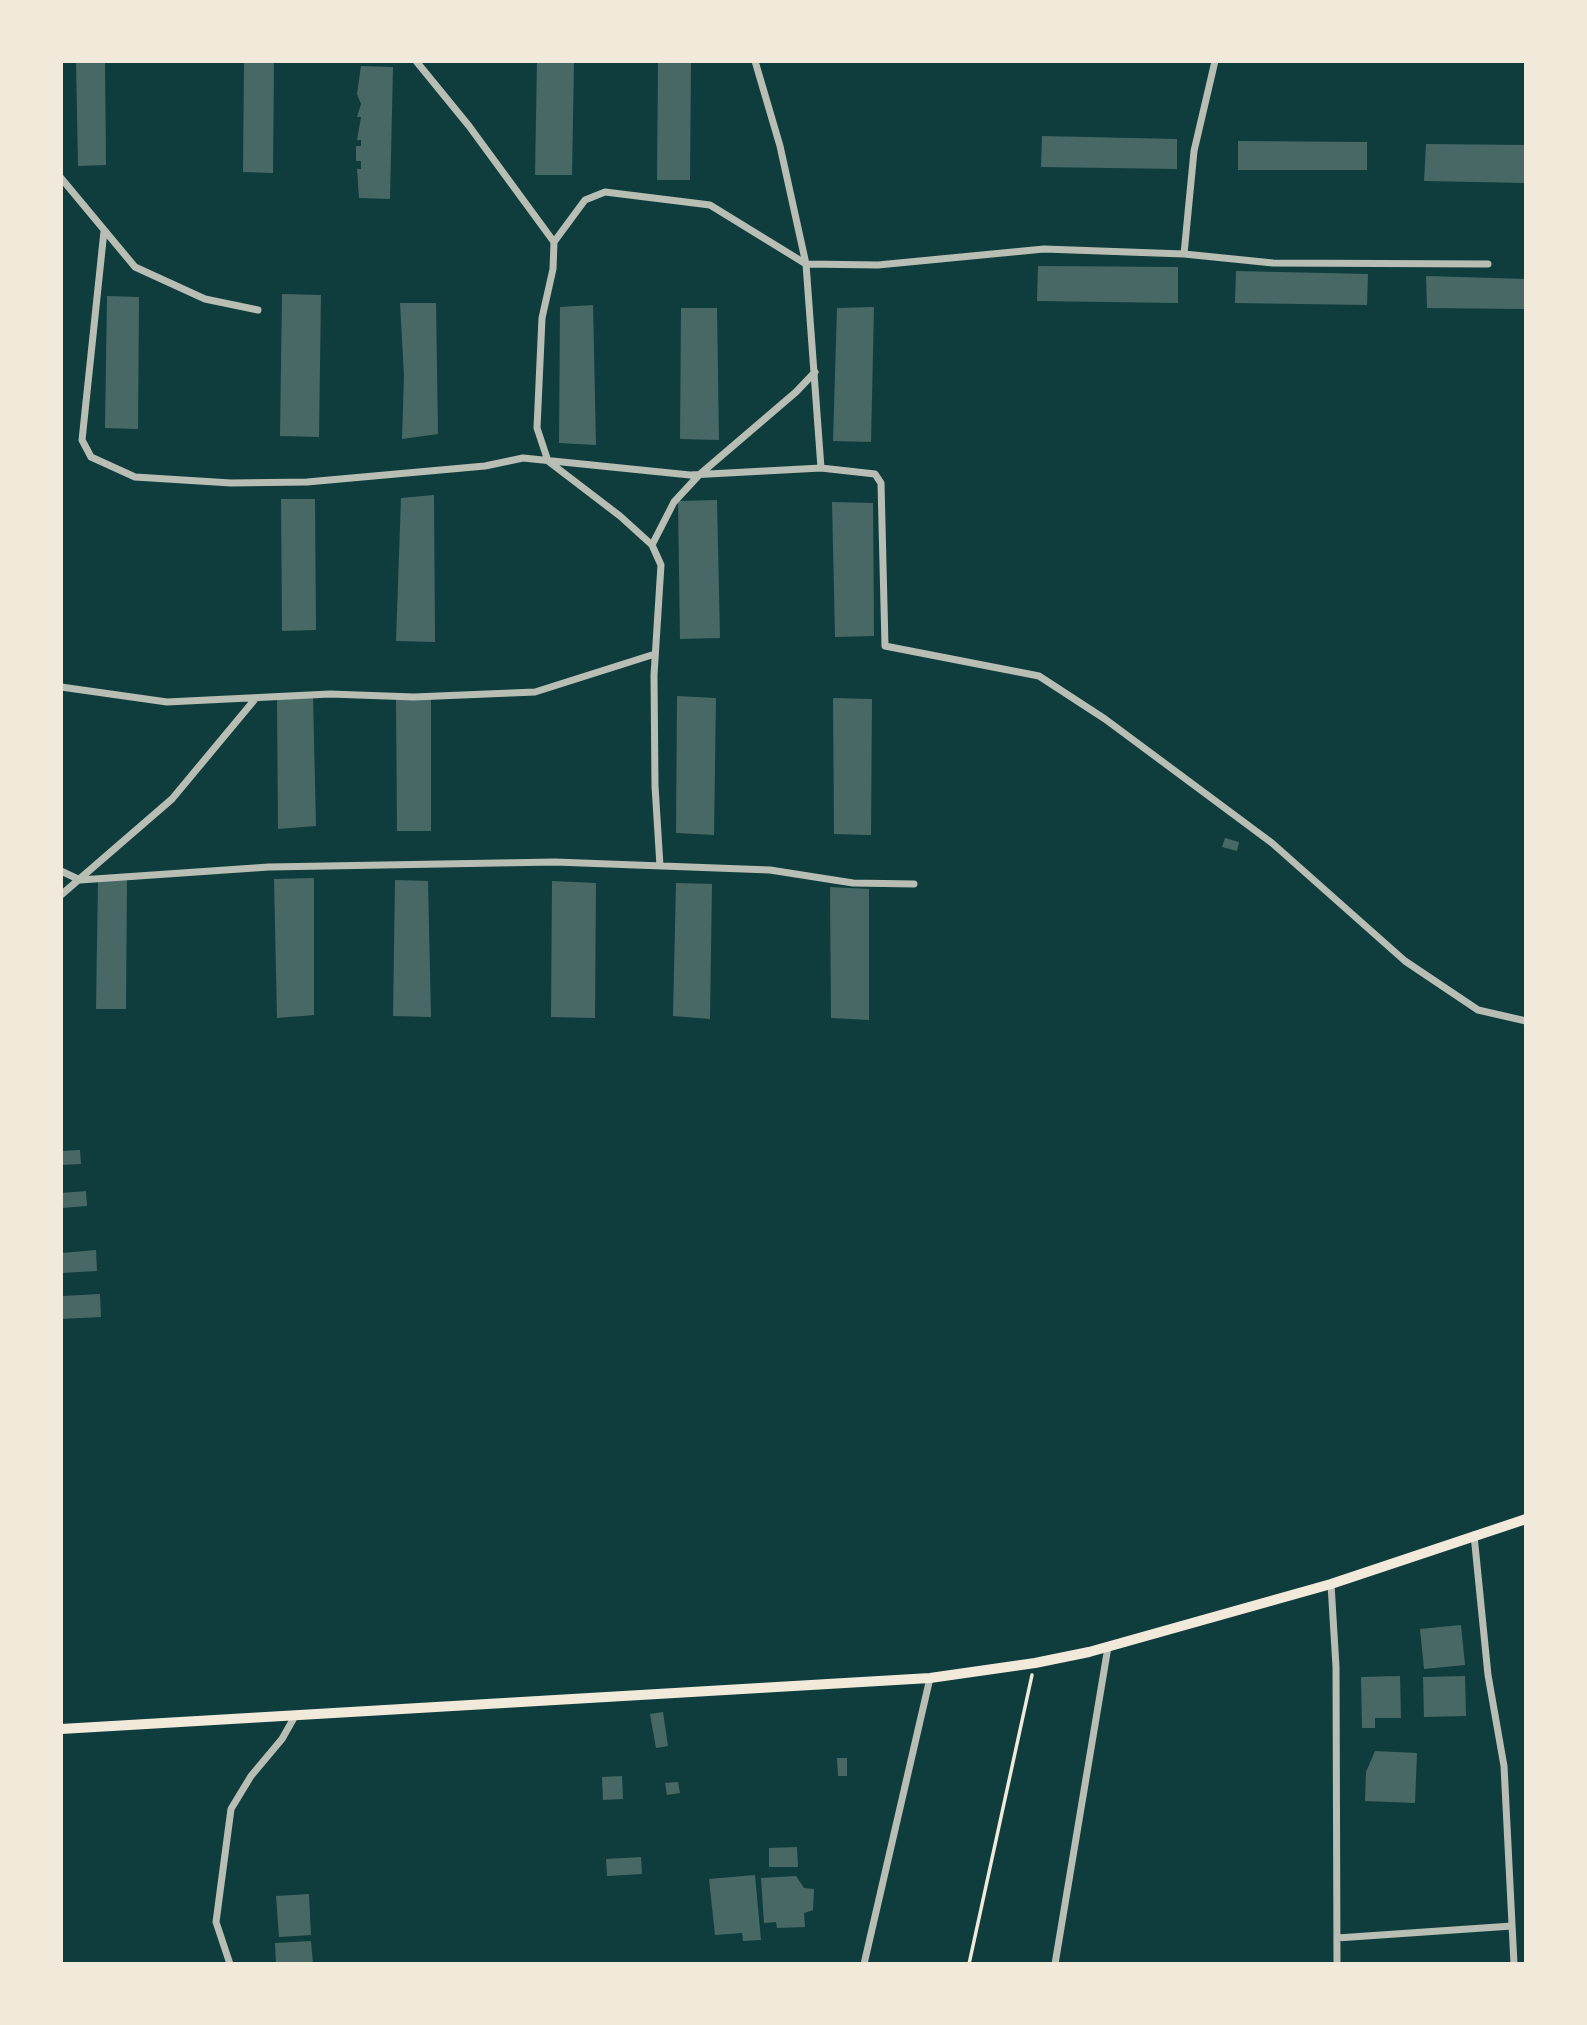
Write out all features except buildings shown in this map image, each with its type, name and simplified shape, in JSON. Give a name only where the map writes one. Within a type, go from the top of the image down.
[{"type":"main road","points":[[61,1729],[930,1678],[1035,1663],[1108,1647],[1331,1584],[1526,1519]]},
{"type":"street","points":[[415,61],[455,108],[554,242]]},
{"type":"street","points":[[755,61],[780,146],[806,264],[821,468]]},
{"type":"street","points":[[1184,254],[1195,151],[1215,61]]},
{"type":"street","points":[[61,178],[135,267],[205,299],[258,310]]},
{"type":"street","points":[[660,866],[654,786],[655,654],[661,565],[652,545],[620,516],[548,461],[537,428],[542,318],[553,269],[554,242],[585,200],[605,192],[710,205],[806,264],[878,265],[1044,249],[1184,254],[1273,263],[1488,264]]},
{"type":"street","points":[[104,231],[82,440],[91,457],[135,477],[231,483],[307,482],[485,466],[523,458],[699,475],[821,468],[875,474],[881,483],[886,646],[1040,676],[1105,719],[1272,843],[1405,961],[1478,1010],[1526,1021]]},
{"type":"street","points":[[652,545],[674,502],[699,475],[815,372]]},
{"type":"street","points":[[61,687],[167,702],[330,694],[414,697],[535,692],[655,654]]},
{"type":"street","points":[[61,895],[172,799],[256,698]]},
{"type":"street","points":[[61,871],[80,880],[269,867],[555,862],[770,870],[853,883],[914,884]]},
{"type":"street","points":[[1474,1535],[1487,1663],[1504,1766],[1514,1964]]},
{"type":"street","points":[[1331,1584],[1336,1667],[1337,1964]]},
{"type":"street","points":[[1055,1964],[1108,1647]]},
{"type":"street","points":[[864,1964],[930,1678]]},
{"type":"street","points":[[230,1964],[216,1923],[231,1809],[251,1776],[282,1739],[295,1716]]},
{"type":"street","points":[[1337,1938],[1512,1926]]},
{"type":"path","points":[[969,1964],[1035,1663]]}]
